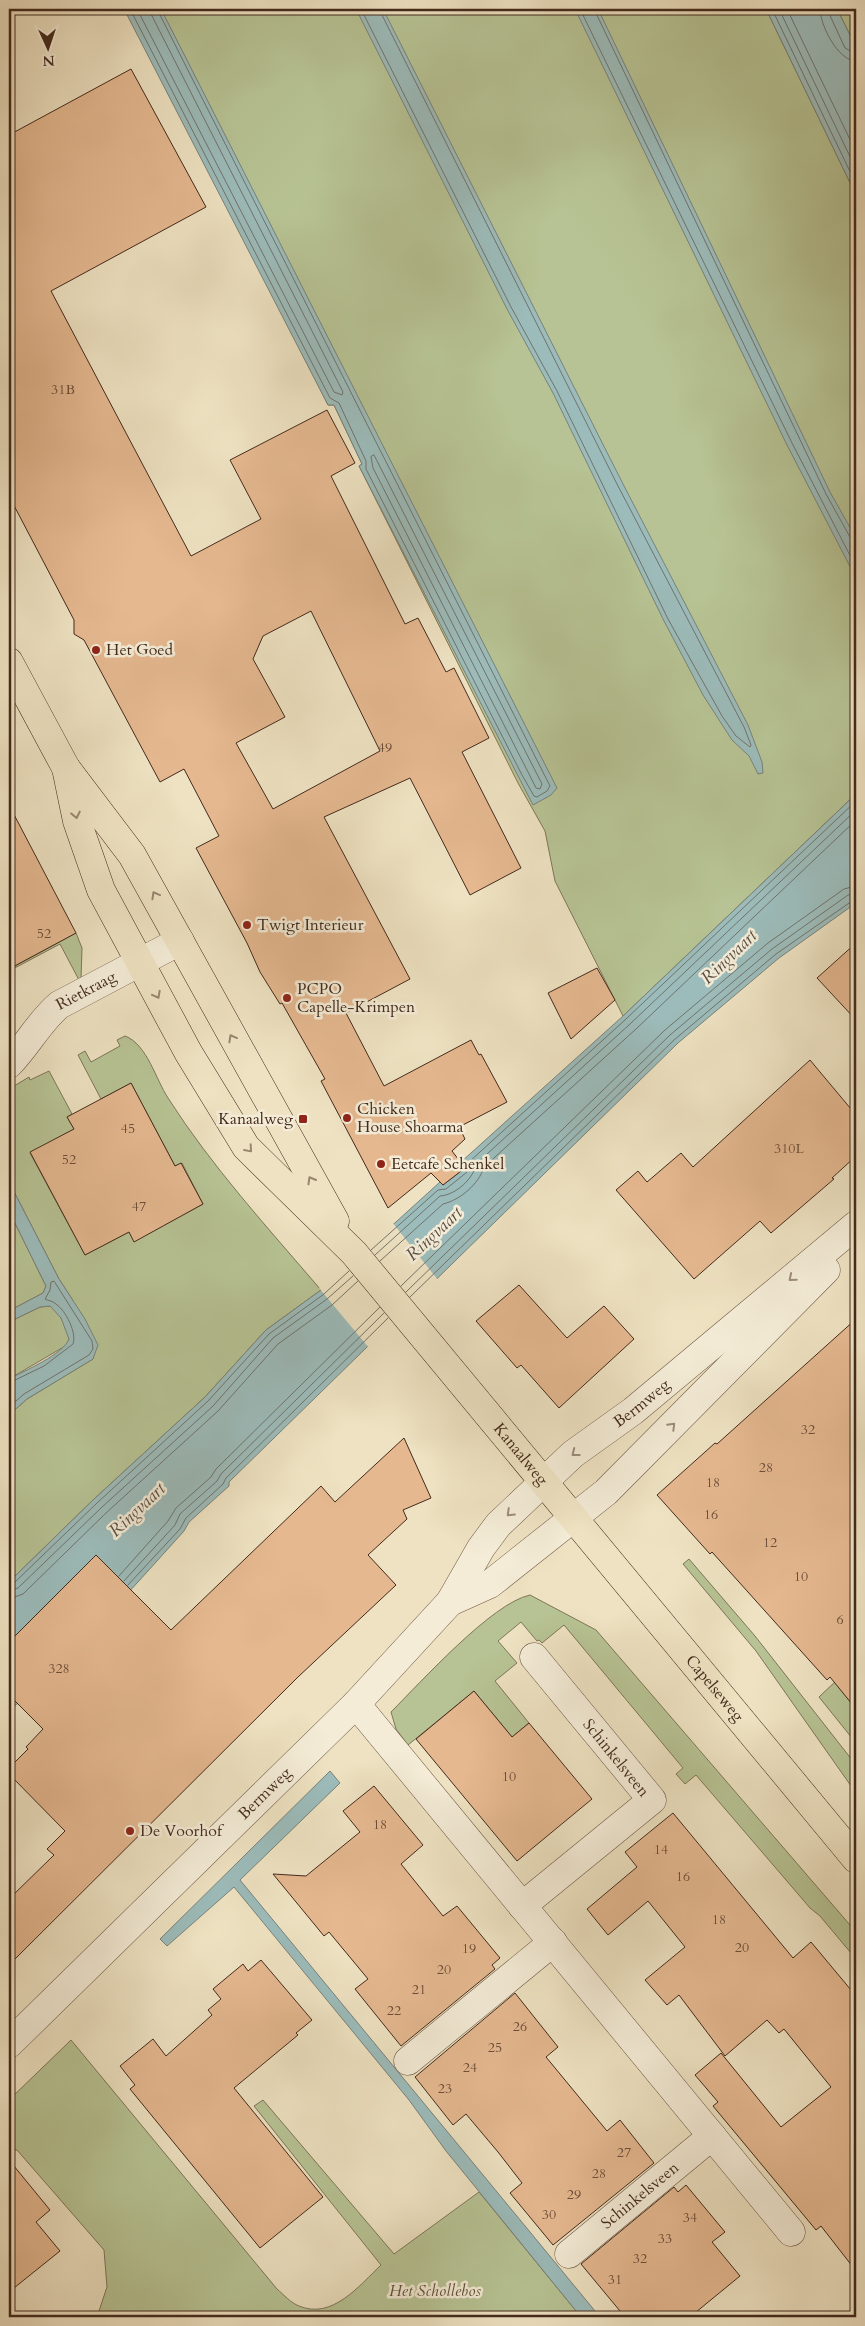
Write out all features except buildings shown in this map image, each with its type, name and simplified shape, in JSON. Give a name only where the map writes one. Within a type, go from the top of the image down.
[{"type":"main road","name":"Kanaalweg","points":[[9,662],[66,768],[132,855],[289,1141],[354,1252]]},
{"type":"main road","name":"Kanaalweg","points":[[66,768],[77,821],[101,890],[188,1052],[246,1147],[354,1252],[573,1518]]},
{"type":"main road","name":"Capelseweg","points":[[573,1518],[856,1859]]},
{"type":"street","name":"Rietkraag","points":[[9,1064],[18,1055],[47,1015],[59,1005],[180,940]]},
{"type":"street","name":"Bermweg","points":[[9,2044],[356,1704],[450,1602],[481,1548],[498,1525],[573,1454],[633,1411],[856,1225]]},
{"type":"street","name":"Bermweg","points":[[450,1602],[490,1584],[606,1492],[856,1240]]},
{"type":"street","name":"Schinkelsveen","points":[[522,1906],[652,1800],[534,1657]]},
{"type":"street","points":[[356,1704],[791,2232]]},
{"type":"street","points":[[408,2061],[552,1942]]},
{"type":"street","name":"Schinkelsveen","points":[[568,2254],[712,2136]]},
{"type":"green space","points":[[134,9],[766,9],[856,195],[856,794],[623,1016],[555,881],[545,831],[518,783],[359,466],[362,464],[334,405],[328,405]]},
{"type":"green space","points":[[837,9],[856,9],[856,47]]},
{"type":"green space","points":[[76,933],[82,948],[81,979],[79,980],[60,944],[9,971],[9,956],[15,966]]},
{"type":"green space","points":[[125,1036],[133,1040],[145,1054],[168,1098],[222,1173],[321,1290],[266,1330],[205,1397],[93,1500],[9,1582],[9,1457],[11,1456],[9,1415],[27,1399],[93,1359],[72,1299],[59,1279],[9,1182],[9,1089],[29,1077],[30,1080],[49,1071],[72,1114],[67,1117],[74,1129],[30,1153],[85,1255],[129,1232],[134,1241],[203,1204],[182,1163],[175,1166],[131,1083],[101,1099],[78,1055],[85,1051],[91,1062],[120,1046],[117,1040]]},
{"type":"green space","points":[[9,1211],[46,1286],[43,1293],[9,1311]]},
{"type":"green space","points":[[50,1306],[57,1312],[65,1325],[69,1339],[67,1345],[9,1379],[9,1322],[40,1307]]},
{"type":"green space","points":[[689,1559],[755,1636],[856,1765],[856,1793],[756,1651],[683,1564]]},
{"type":"green space","points":[[530,1595],[596,1630],[856,1932],[856,1959],[696,1775],[685,1784],[676,1774],[683,1768],[564,1625],[542,1643],[539,1640],[537,1641],[521,1622],[498,1641],[517,1663],[495,1681],[529,1723],[512,1737],[474,1691],[408,1745],[396,1729],[391,1712],[438,1664],[496,1612],[514,1601]]},
{"type":"green space","points":[[856,1662],[856,1679],[842,1691],[856,1709],[856,1743],[819,1697]]},
{"type":"green space","name":"Het Schollebos","points":[[71,2040],[277,2289],[296,2305],[311,2309],[334,2305],[354,2291],[381,2265],[254,2106],[263,2100],[394,2254],[479,2192],[581,2317],[97,2317],[107,2287],[104,2250],[17,2150],[9,2150],[9,2100]]},
{"type":"water","points":[[124,9],[161,9],[557,788],[551,795],[533,805],[359,466],[362,464],[334,405],[328,405]]},
{"type":"water","points":[[356,9],[383,9],[623,484],[748,725],[762,762],[763,773],[758,774],[749,756],[732,740],[703,695],[664,621],[553,393],[507,309]]},
{"type":"water","points":[[575,9],[598,9],[830,492],[856,538],[856,578],[787,445]]},
{"type":"water","points":[[766,9],[837,9],[856,47],[856,195]]},
{"type":"water","name":"Ringvaart","points":[[856,794],[856,903],[779,958],[678,1043],[229,1482],[229,1486],[189,1522],[184,1531],[99,1624],[55,1669],[9,1711],[9,1582],[93,1500],[205,1397],[266,1330],[321,1290],[440,1182],[443,1185],[465,1168],[461,1162],[623,1016]]},
{"type":"water","points":[[9,1182],[59,1279],[85,1319],[98,1345],[93,1359],[27,1399],[9,1415],[9,1379],[52,1356],[66,1345],[69,1339],[61,1318],[50,1306],[40,1307],[9,1322],[9,1311],[43,1293],[46,1286],[9,1211]]},
{"type":"water","points":[[330,1771],[340,1783],[240,1880],[600,2317],[581,2317],[446,2151],[409,2100],[234,1887],[167,1946],[160,1939]]},
{"type":"pier","points":[[392,1222],[438,1280],[369,1348],[319,1288]]},
{"type":"place","name":"Het Goed","points":[[96,650]]},
{"type":"place","name":"Twigt Interieur","points":[[247,925]]},
{"type":"place","name":"PCPO Capelle-Krimpen","points":[[287,998]]},
{"type":"place","name":"Chicken House Shoarma","points":[[347,1118]]},
{"type":"place","name":"Kanaalweg","points":[[303,1119]]},
{"type":"place","name":"Eetcafe Schenkel","points":[[381,1164]]},
{"type":"place","name":"De Voorhof","points":[[130,1831]]}]
